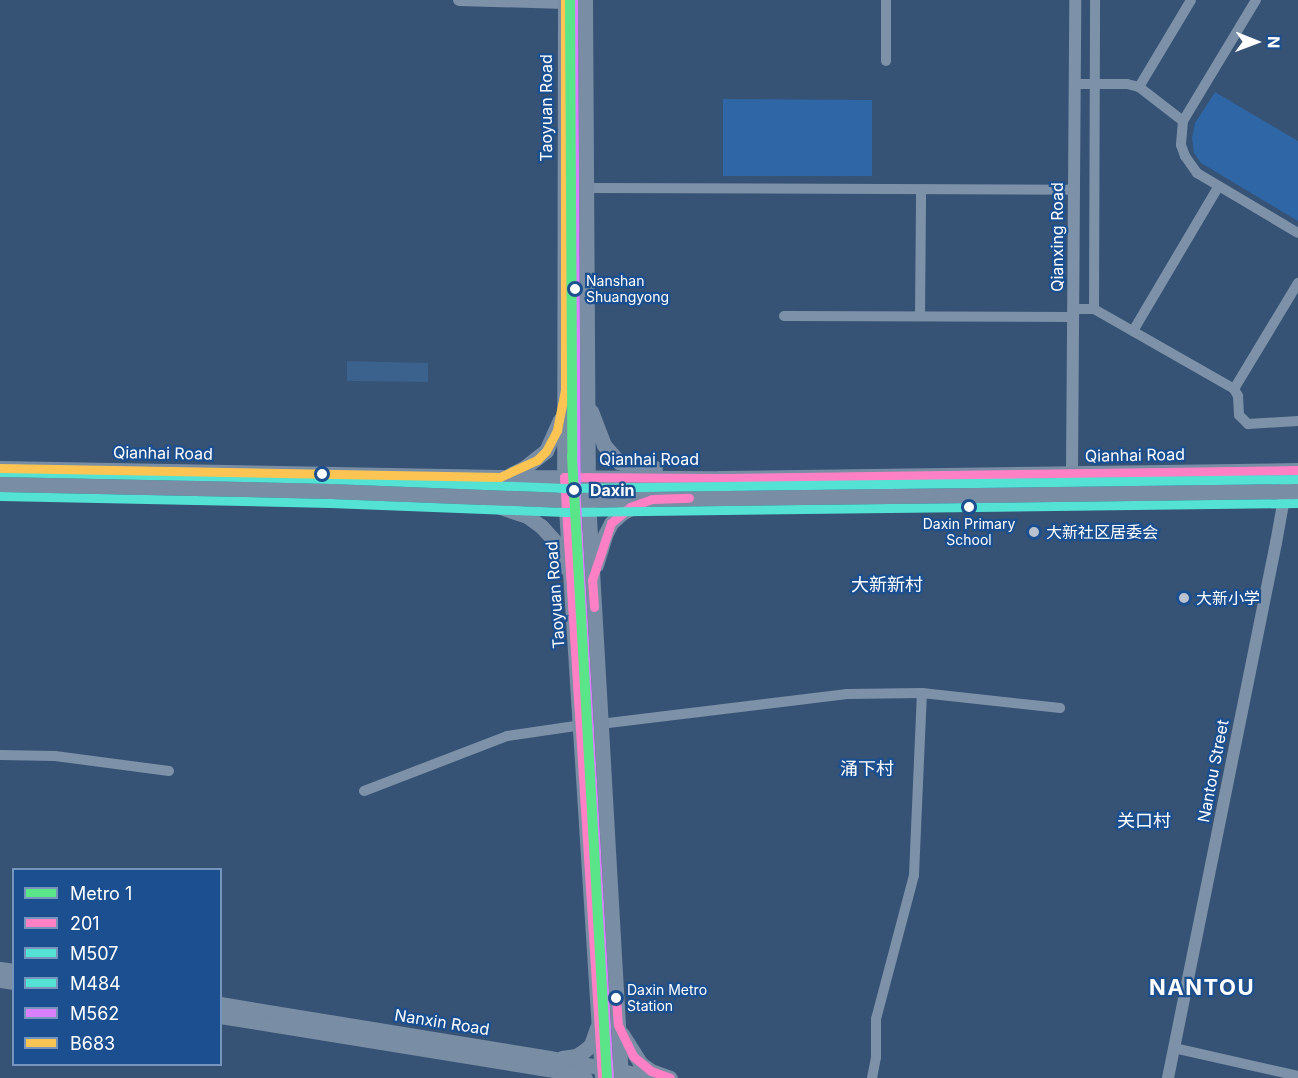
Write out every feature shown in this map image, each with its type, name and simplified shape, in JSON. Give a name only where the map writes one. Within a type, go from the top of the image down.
[{"type":"main road","points":[[585,0],[587,477],[621,1075]]},
{"type":"main road","name":"Taoyuan Road","points":[[565,1],[564,477],[582,725],[602,1073]]},
{"type":"main road","points":[[586,389],[604,445],[619,462],[640,468],[671,469],[720,478]]},
{"type":"main road","points":[[500,477],[524,468],[546,451],[557,430],[564,390]]},
{"type":"main road","name":"Qianhai Road","points":[[0,468],[500,477],[720,478],[1293,471]]},
{"type":"main road","name":"Qianhai Road","points":[[0,484],[330,491],[566,500],[1292,491]]},
{"type":"main road","points":[[475,497],[527,516],[541,526],[558,545],[573,586]]},
{"type":"main road","points":[[592,580],[605,535],[611,523],[630,507],[652,499]]},
{"type":"main road","name":"Nanxin Road","points":[[222,1004],[602,1073],[658,1078]]},
{"type":"main road","name":"Nanxin Road","points":[[222,1016],[550,1063],[585,1078]]},
{"type":"main road","points":[[565,1078],[550,1063],[584,1051],[596,1032],[599,1016]]},
{"type":"main road","points":[[618,1025],[633,1056],[651,1071],[670,1078]]},
{"type":"street","points":[[459,0],[565,1]]},
{"type":"street","points":[[886,0],[886,61]]},
{"type":"street","name":"Qianxing Road","points":[[1072,474],[1074,0]]},
{"type":"street","points":[[1094,309],[1095,2],[1107,0]]},
{"type":"street","points":[[1139,87],[1191,0]]},
{"type":"street","points":[[1256,0],[1183,121],[1180,134],[1185,156],[1197,173],[1298,233]]},
{"type":"street","points":[[1074,84],[1127,84],[1139,87],[1183,121]]},
{"type":"street","points":[[1133,331],[1218,187]]},
{"type":"street","points":[[585,188],[1073,190]]},
{"type":"street","points":[[920,316],[921,190]]},
{"type":"street","points":[[1234,388],[1298,283]]},
{"type":"street","points":[[784,316],[1073,313],[1094,309],[1234,388],[1238,396],[1239,415],[1244,421],[1252,425],[1298,422]]},
{"type":"street","name":"Nantou Street","points":[[1168,1078],[1292,491],[1293,471]]},
{"type":"street","points":[[600,724],[847,694],[922,693],[1060,708]]},
{"type":"street","points":[[872,1078],[876,1057],[876,1019],[914,875],[922,693]]},
{"type":"street","points":[[364,791],[507,736],[582,725]]},
{"type":"street","points":[[0,756],[56,756],[169,771]]},
{"type":"street","points":[[1174,1048],[1298,1076]]},
{"type":"shaded area","points":[[1215,92],[1298,141],[1298,221],[1201,163],[1194,153],[1192,138],[1195,123]]},
{"type":"shaded area","points":[[723,99],[872,100],[872,176],[723,176]]},
{"type":"shaded area","points":[[347,361],[428,363],[428,382],[347,381]]},
{"type":"shaded area","points":[[1252,479],[1252,485],[831,490],[831,484]]},
{"type":"shaded area","points":[[823,484],[823,490],[741,491],[741,485]]},
{"type":"metro line","name":"1","points":[[570,0],[572,456],[607,1078]]},
{"type":"transit line","name":"B683","points":[[0,468],[500,477],[537,460],[546,451],[557,430],[565,390],[565,0]]},
{"type":"transit line","name":"M562","points":[[573,0],[576,501],[609,1078]]},
{"type":"transit line","name":"201","points":[[602,1078],[564,477],[720,478],[1298,470]]},
{"type":"transit line","name":"M484","points":[[0,472],[330,479],[565,488],[1298,479]]},
{"type":"transit line","name":"M507","points":[[0,496],[330,503],[565,512],[1298,503]]},
{"type":"transit line","name":"201","points":[[594,607],[592,580],[611,523],[630,507],[652,499],[689,498]]},
{"type":"transit line","name":"201","points":[[616,998],[618,1025],[633,1056],[651,1071],[670,1078]]},
{"type":"place","name":"Nanshan Shuangyong","points":[[575,289]]},
{"type":"place","name":"Daxin","points":[[574,490]]},
{"type":"place","name":"Daxin Primary School","points":[[969,507]]},
{"type":"place","name":"大新社区居委会","points":[[1034,532]]},
{"type":"place","name":"大新小学","points":[[1184,598]]},
{"type":"place","name":"Daxin Metro Station","points":[[616,998]]},
{"type":"district","name":"大新新村","points":[[887,585]]},
{"type":"district","name":"涌下村","points":[[867,769]]},
{"type":"district","name":"关口村","points":[[1144,821]]},
{"type":"district","name":"NANTOU","points":[[1202,988]]}]
